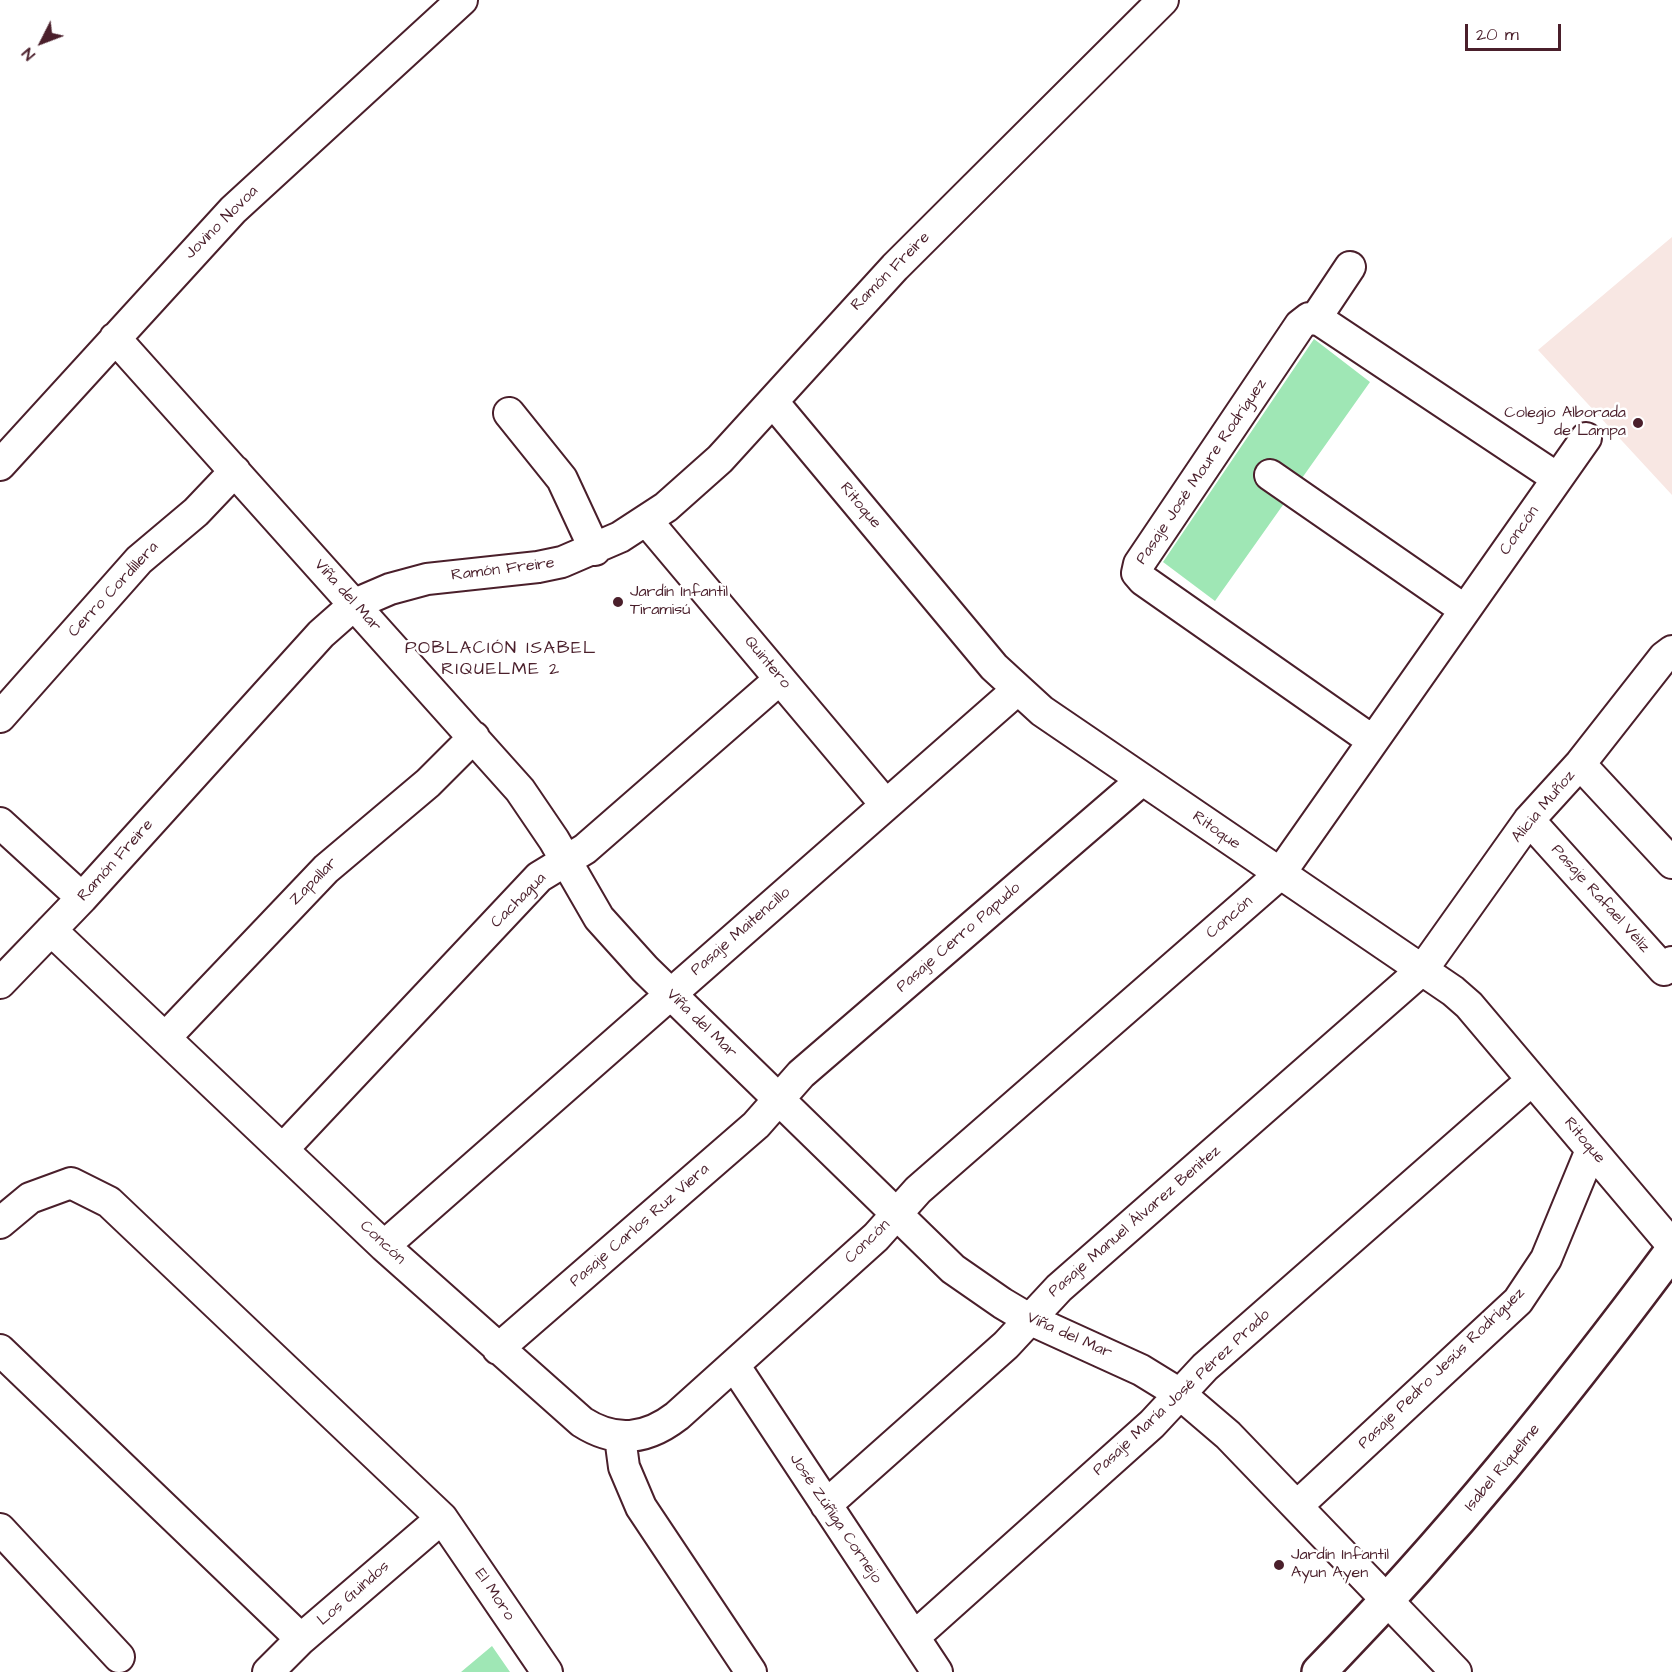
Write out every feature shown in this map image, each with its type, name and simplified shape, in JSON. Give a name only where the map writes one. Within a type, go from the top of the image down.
[{"type":"main road","name":"Isabel Riquelme","points":[[1319,1672],[1389,1600],[1516,1454],[1672,1251]]},
{"type":"street","name":"Jovino Novoa","points":[[0,465],[233,210],[462,0]]},
{"type":"street","name":"Ramón Freire","points":[[0,983],[82,898],[321,634],[355,604],[408,583],[538,567],[595,550],[647,521],[720,459],[888,275],[1163,0]]},
{"type":"street","name":"Pasaje José Moure Rodríguez","points":[[1350,267],[1316,318],[1309,318],[1300,325],[1139,564],[1137,573],[1143,580],[1373,741]]},
{"type":"street","points":[[1316,318],[1557,478]]},
{"type":"street","name":"Viña del Mar","points":[[116,338],[520,790],[599,918],[621,945],[670,994],[961,1275],[1002,1304],[1029,1319],[1107,1353],[1180,1394],[1228,1435],[1456,1672]]},
{"type":"street","name":"Ritoque","points":[[773,402],[994,667],[1017,690],[1042,711],[1279,875],[1423,969],[1469,1005],[1672,1245]]},
{"type":"street","points":[[509,413],[562,479],[595,550]]},
{"type":"street","name":"Concón","points":[[51,930],[384,1245],[582,1422],[594,1430],[620,1437],[648,1433],[663,1426],[734,1365],[876,1237],[918,1190],[1279,875],[1586,438]]},
{"type":"street","name":"Cerro Cordillera","points":[[0,717],[139,560],[196,512],[236,471]]},
{"type":"street","points":[[1270,476],[1465,610]]},
{"type":"street","name":"Quintero","points":[[647,521],[886,805]]},
{"type":"street","name":"Alicia Muñoz","points":[[1423,969],[1529,820],[1580,764],[1664,657],[1672,651]]},
{"type":"street","name":"Cachagua","points":[[283,1149],[539,877],[585,849],[780,679]]},
{"type":"street","name":"Pasaje Maitencillo","points":[[384,1245],[1017,690]]},
{"type":"street","name":"Zapallar","points":[[165,1038],[326,869],[428,783],[474,737]]},
{"type":"street","points":[[1580,764],[1672,863]]},
{"type":"street","name":"Pasaje Cerro Papudo","points":[[779,1099],[801,1074],[1142,780]]},
{"type":"street","name":"Pasaje Rafael Véliz","points":[[1529,820],[1664,970],[1672,962]]},
{"type":"street","points":[[0,823],[82,898]]},
{"type":"street","name":"Pasaje Manuel Álvarez Benitez","points":[[826,1505],[1006,1345],[1059,1288],[1423,969]]},
{"type":"street","name":"Pasaje María José Pérez Prado","points":[[914,1637],[1152,1424],[1208,1364],[1532,1080]]},
{"type":"street","name":"Pasaje Carlos Ruz Viera","points":[[498,1349],[756,1125],[779,1099]]},
{"type":"street","name":"Pasaje Pedro Jesús Rodríguez","points":[[1297,1506],[1518,1301],[1546,1259],[1591,1149]]},
{"type":"street","name":"El Moro","points":[[0,1223],[30,1198],[71,1183],[109,1202],[442,1518],[547,1672]]},
{"type":"street","points":[[0,1350],[301,1639]]},
{"type":"street","name":"José Zúñiga Cornejo","points":[[734,1365],[937,1672]]},
{"type":"street","points":[[620,1437],[624,1467],[641,1507],[751,1672]]},
{"type":"street","name":"Los Guindos","points":[[268,1672],[301,1639],[442,1518]]},
{"type":"street","points":[[0,1529],[119,1657]]},
{"type":"shaded area","name":"Colegio Alborada de Lampa","points":[[1672,237],[1672,495],[1538,350]]},
{"type":"green space","points":[[1314,339],[1370,382],[1215,601],[1163,562]]},
{"type":"green space","points":[[492,1646],[510,1672],[461,1672]]},
{"type":"place","name":"Colegio Alborada de Lampa","points":[[1638,423]]},
{"type":"place","name":"Jardín Infantil Tiramisú","points":[[618,602]]},
{"type":"place","name":"Jardín Infantil Ayun Ayen","points":[[1279,1565]]},
{"type":"district","name":"POBLACIÓN ISABEL RIQUELME 2","points":[[501,659]]}]
